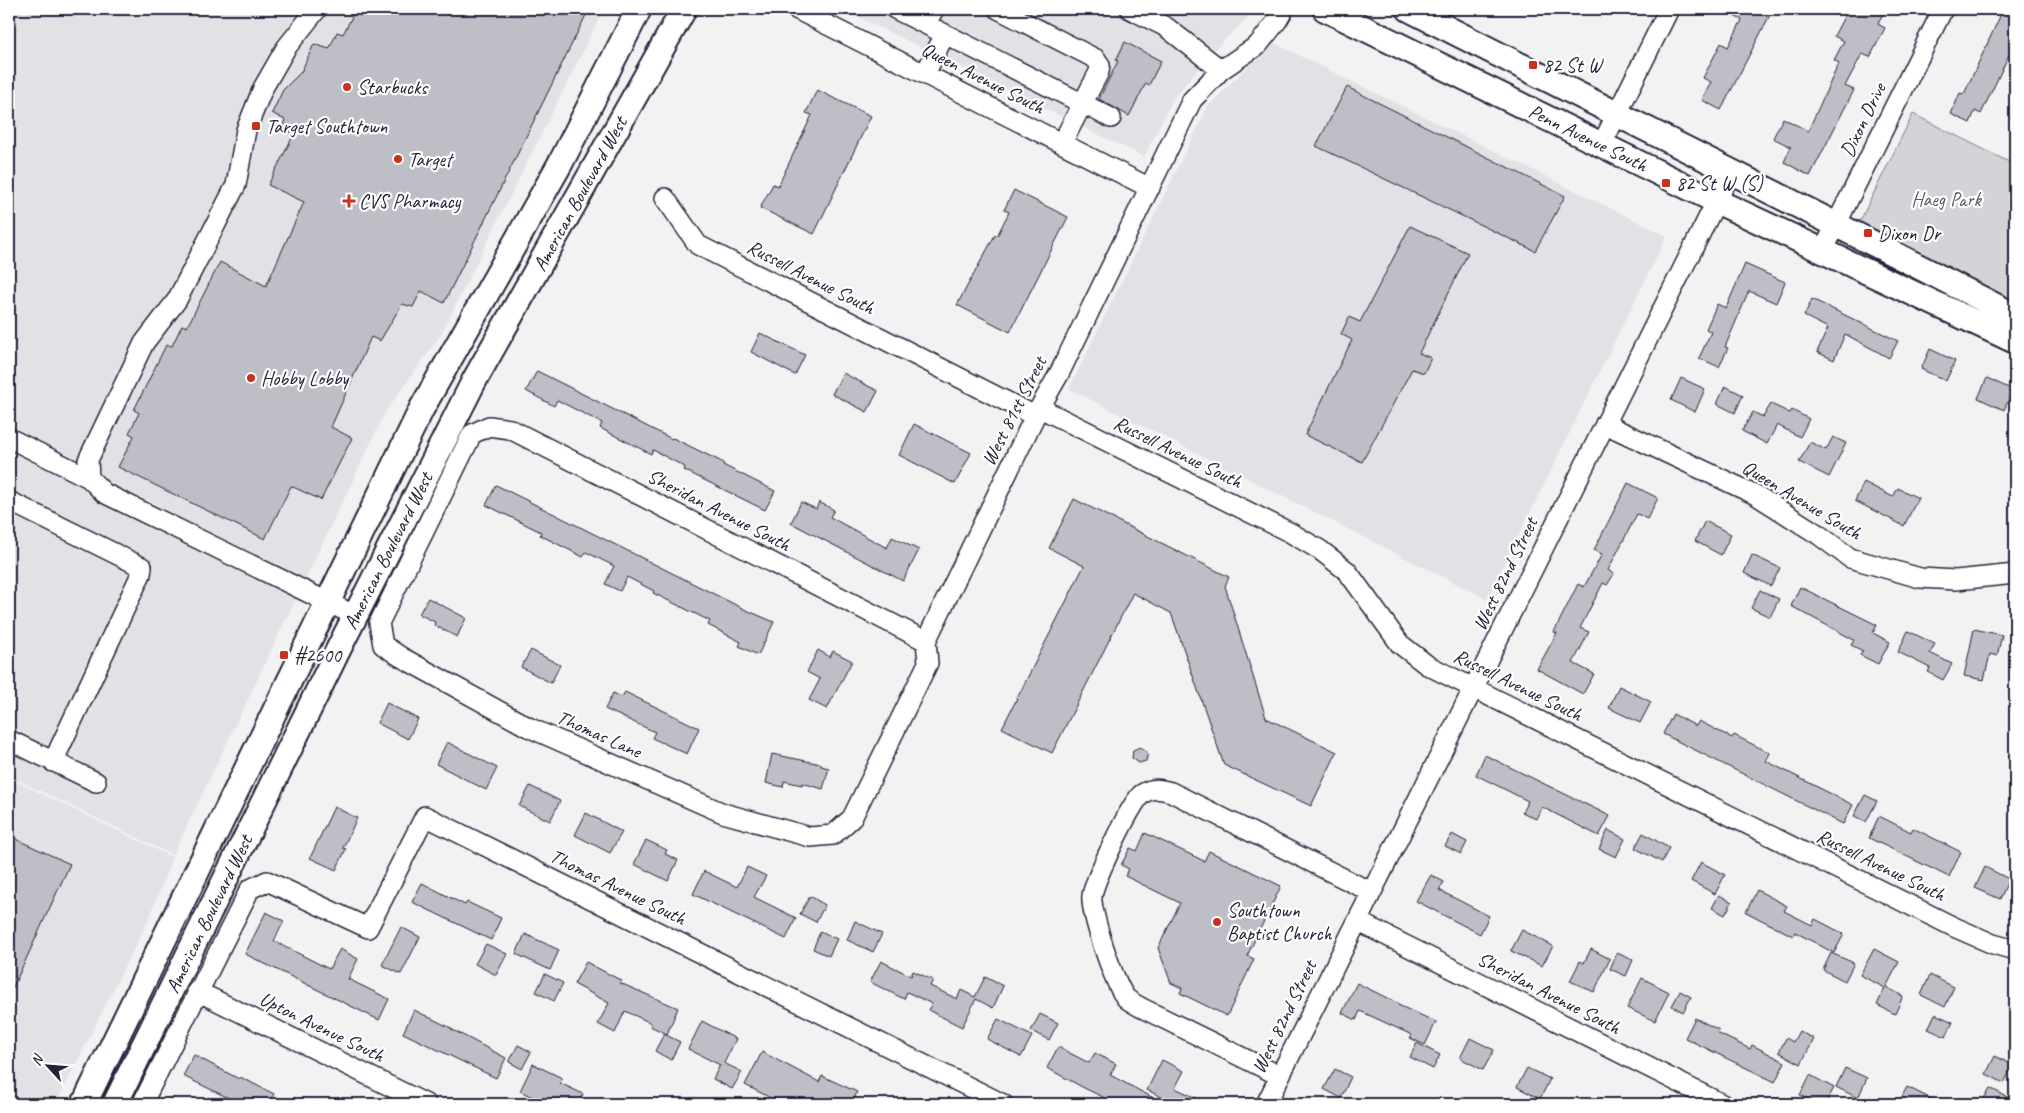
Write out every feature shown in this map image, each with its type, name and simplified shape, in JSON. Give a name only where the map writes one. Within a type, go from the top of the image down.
[{"type":"main road","name":"American Boulevard West","points":[[84,1104],[162,947],[422,408],[561,162],[639,9]]},
{"type":"main road","name":"American Boulevard West","points":[[115,1104],[474,381],[684,9]]},
{"type":"main road","name":"Penn Avenue South","points":[[1324,9],[1716,201],[2015,341]]},
{"type":"main road","name":"Penn Avenue South","points":[[1409,9],[1837,224],[2015,316]]},
{"type":"main road","points":[[213,838],[240,852]]},
{"type":"street","points":[[88,478],[88,460],[144,344],[177,300],[236,184],[246,130],[263,88],[286,48],[316,9]]},
{"type":"street","name":"Queen Avenue South","points":[[796,9],[1150,188]]},
{"type":"street","points":[[895,9],[930,16],[945,34],[1112,118]]},
{"type":"street","points":[[998,9],[1096,59],[1100,65],[1099,72],[1062,143]]},
{"type":"street","points":[[1130,9],[1166,27],[1221,70]]},
{"type":"street","name":"West 81st Street","points":[[810,837],[833,835],[852,818],[928,664],[926,641],[1037,412],[1059,374],[1192,100],[1221,70],[1258,45],[1284,9]]},
{"type":"street","points":[[1602,144],[1669,9]]},
{"type":"street","name":"Dixon Drive","points":[[1823,251],[1943,9]]},
{"type":"street","points":[[925,74],[945,34]]},
{"type":"street","name":"West 82nd Street","points":[[1266,1104],[1731,172]]},
{"type":"street","name":"Russell Avenue South","points":[[665,198],[698,245],[1037,412],[1282,529],[1320,550],[1347,571],[1400,644],[1427,665],[1954,927],[1993,944],[2015,950]]},
{"type":"street","name":"Queen Avenue South","points":[[1605,424],[1756,495],[1819,535],[1850,558],[1920,578],[1956,580],[2015,574]]},
{"type":"street","name":"Sheridan Avenue South","points":[[383,644],[379,623],[472,434],[489,426],[510,429],[926,641]]},
{"type":"street","points":[[9,438],[88,478],[104,493],[356,616]]},
{"type":"street","points":[[9,501],[142,567],[141,574],[53,762]]},
{"type":"street","name":"Thomas Lane","points":[[383,644],[401,657],[528,727],[723,813],[810,837]]},
{"type":"street","points":[[9,740],[96,782]]},
{"type":"street","points":[[1280,1076],[1142,1008],[1127,999],[1118,986],[1093,914],[1091,898],[1094,883],[1132,806],[1142,794],[1156,788],[1171,792],[1371,892]]},
{"type":"street","name":"Thomas Avenue South","points":[[197,991],[250,889],[267,881],[368,928],[425,816],[1003,1104]]},
{"type":"street","name":"Sheridan Avenue South","points":[[1357,922],[1722,1104]]},
{"type":"street","points":[[142,1104],[197,991]]},
{"type":"street","name":"Upton Avenue South","points":[[197,991],[426,1104]]},
{"type":"shaded area","points":[[9,9],[604,9],[440,336],[386,411],[173,855],[9,776]]},
{"type":"shaded area","points":[[842,9],[1251,9],[1254,12],[1219,45],[1174,97],[1144,157]]},
{"type":"shaded area","points":[[1272,42],[1667,236],[1487,599],[1069,389],[1208,106]]},
{"type":"shaded area","points":[[9,778],[172,857],[151,914],[56,1104],[9,1104]]},
{"type":"green space","name":"Haeg Park","points":[[1913,114],[2015,165],[2015,303],[1858,225]]},
{"type":"building","name":"Target","points":[[356,9],[589,9],[444,303],[421,291],[413,307],[402,304],[380,341],[371,337],[331,427],[352,438],[321,500],[291,486],[265,539],[118,467],[134,436],[129,433],[139,413],[134,410],[166,345],[172,346],[182,325],[187,327],[220,262],[266,286],[304,202],[268,185],[294,134],[282,128],[285,120],[272,113],[283,90],[301,72],[314,44],[329,49],[337,32],[343,34]]},
{"type":"building","points":[[1720,9],[1773,9],[1721,110],[1702,100],[1711,82],[1703,78],[1721,43],[1728,47],[1742,20]]},
{"type":"building","points":[[1848,9],[1885,9],[1878,24],[1885,28],[1870,57],[1862,54],[1845,86],[1854,90],[1810,176],[1784,162],[1791,147],[1773,138],[1783,118],[1808,131],[1839,63],[1834,60],[1844,41],[1834,36]]},
{"type":"building","points":[[2002,12],[2015,18],[2015,42],[1981,114],[1975,111],[1970,123],[1951,114],[1960,93],[1964,94]]},
{"type":"building","points":[[1125,42],[1161,61],[1149,85],[1146,83],[1129,116],[1099,99],[1118,61],[1116,60]]},
{"type":"building","points":[[1347,87],[1565,196],[1535,251],[1316,146]]},
{"type":"building","points":[[817,90],[871,116],[814,234],[760,208],[773,184],[778,186],[812,115],[806,113]]},
{"type":"building","points":[[1014,190],[1068,217],[1010,332],[957,305],[1009,212],[1004,210]]},
{"type":"building","points":[[1410,226],[1468,253],[1419,353],[1431,358],[1424,373],[1412,369],[1362,462],[1305,435],[1352,340],[1341,334],[1349,317],[1360,322]]},
{"type":"building","points":[[1745,264],[1785,282],[1776,303],[1749,291],[1725,347],[1728,348],[1719,367],[1699,358],[1711,332],[1706,329],[1717,304],[1726,308]]},
{"type":"building","points":[[1812,299],[1898,341],[1889,358],[1845,334],[1834,360],[1817,352],[1828,328],[1804,316]]},
{"type":"building","points":[[760,333],[805,355],[795,375],[751,352]]},
{"type":"building","points":[[1930,349],[1955,361],[1946,381],[1921,369]]},
{"type":"building","points":[[537,371],[724,463],[723,465],[775,491],[765,510],[684,470],[685,467],[653,450],[651,454],[600,428],[602,423],[557,400],[554,406],[526,391]]},
{"type":"building","points":[[843,373],[878,391],[867,412],[832,394]]},
{"type":"building","points":[[1681,378],[1705,389],[1695,412],[1671,400]]},
{"type":"building","points":[[1987,378],[2013,390],[2004,410],[1978,398]]},
{"type":"building","points":[[1725,386],[1743,395],[1735,413],[1717,404]]},
{"type":"building","points":[[1771,404],[1790,413],[1792,410],[1809,419],[1800,437],[1777,425],[1767,444],[1742,431],[1753,412],[1763,417]]},
{"type":"building","points":[[914,424],[971,453],[955,484],[899,455]]},
{"type":"building","points":[[1833,437],[1846,443],[1829,477],[1799,462],[1810,442],[1826,450]]},
{"type":"building","points":[[1864,482],[1893,497],[1898,488],[1918,498],[1904,526],[1855,501]]},
{"type":"building","points":[[1628,483],[1658,498],[1647,519],[1637,514],[1608,570],[1614,574],[1607,585],[1603,583],[1580,628],[1589,632],[1573,663],[1594,674],[1583,694],[1537,669],[1557,633],[1554,632],[1578,584],[1584,587],[1602,554],[1594,550]]},
{"type":"building","points":[[496,485],[746,610],[774,622],[758,655],[739,646],[741,642],[708,625],[710,621],[653,593],[654,591],[627,577],[620,591],[605,584],[614,566],[586,552],[583,557],[540,535],[541,532],[486,505]]},
{"type":"building","points":[[1074,499],[1229,577],[1225,586],[1266,718],[1337,752],[1311,806],[1224,765],[1171,613],[1133,593],[1052,753],[1002,728],[1084,566],[1049,548]]},
{"type":"building","points":[[801,502],[816,509],[819,502],[834,510],[830,517],[887,548],[892,537],[919,550],[903,581],[791,523]]},
{"type":"building","points":[[1705,521],[1731,534],[1721,555],[1695,541]]},
{"type":"building","points":[[1752,555],[1780,568],[1771,586],[1744,573]]},
{"type":"building","points":[[1800,587],[1877,625],[1873,633],[1890,642],[1878,664],[1860,655],[1863,651],[1851,645],[1854,640],[1791,606]]},
{"type":"building","points":[[1760,590],[1779,599],[1770,617],[1751,608]]},
{"type":"building","points":[[428,598],[466,618],[457,637],[434,625],[435,622],[419,614]]},
{"type":"building","points":[[1974,629],[2002,635],[1997,656],[1990,654],[1984,680],[1964,676]]},
{"type":"building","points":[[1908,631],[1935,644],[1930,653],[1952,664],[1943,680],[1928,672],[1930,668],[1898,652]]},
{"type":"building","points":[[531,650],[560,665],[551,683],[521,667]]},
{"type":"building","points":[[818,650],[830,657],[833,651],[852,661],[827,709],[809,700],[820,679],[807,672]]},
{"type":"building","points":[[1619,686],[1651,702],[1640,723],[1609,708]]},
{"type":"building","points":[[625,692],[699,728],[687,754],[652,738],[655,732],[605,709],[613,693],[622,697]]},
{"type":"building","points":[[387,703],[418,719],[408,739],[377,723]]},
{"type":"building","points":[[1673,714],[1696,726],[1699,721],[1732,738],[1734,735],[1770,753],[1766,761],[1853,805],[1843,824],[1663,734]]},
{"type":"building","points":[[447,742],[497,768],[486,790],[436,764]]},
{"type":"building","points":[[1140,747],[1148,753],[1146,761],[1139,763],[1132,758],[1133,750]]},
{"type":"building","points":[[772,754],[821,764],[821,766],[829,768],[823,789],[802,783],[802,785],[784,781],[783,787],[766,783]]},
{"type":"building","points":[[1485,755],[1610,816],[1599,836],[1542,807],[1536,819],[1522,812],[1528,801],[1476,775]]},
{"type":"building","points":[[530,786],[560,801],[550,821],[519,806]]},
{"type":"building","points":[[1865,795],[1877,801],[1866,822],[1854,816]]},
{"type":"building","points":[[334,807],[357,818],[343,848],[346,849],[336,870],[310,858]]},
{"type":"building","points":[[586,813],[622,832],[610,853],[575,835]]},
{"type":"building","points":[[1879,816],[1911,832],[1913,828],[1961,852],[1949,877],[1869,838]]},
{"type":"building","points":[[1608,830],[1625,839],[1616,857],[1599,849]]},
{"type":"building","name":"Southtown Baptist Church","points":[[1145,833],[1204,861],[1209,851],[1281,886],[1247,956],[1254,959],[1227,1016],[1180,993],[1182,988],[1171,983],[1158,948],[1180,903],[1125,876],[1129,869],[1121,865],[1130,848],[1137,851]]},
{"type":"building","points":[[1643,833],[1669,848],[1662,862],[1635,848]]},
{"type":"building","points":[[1452,834],[1467,842],[1461,854],[1445,846]]},
{"type":"building","points":[[9,836],[70,864],[9,996]]},
{"type":"building","points":[[646,840],[667,850],[665,854],[678,860],[668,881],[634,864]]},
{"type":"building","points":[[1701,862],[1725,875],[1715,894],[1691,881]]},
{"type":"building","points":[[747,867],[766,876],[754,897],[796,918],[786,939],[693,894],[704,871],[737,887]]},
{"type":"building","points":[[1985,867],[2009,879],[2000,899],[1975,888]]},
{"type":"building","points":[[1431,875],[1444,882],[1439,890],[1489,916],[1480,934],[1416,901]]},
{"type":"building","points":[[422,883],[465,905],[467,902],[501,918],[491,940],[412,902]]},
{"type":"building","points":[[1757,890],[1787,906],[1784,911],[1812,925],[1815,919],[1844,934],[1834,953],[1795,932],[1793,936],[1746,912]]},
{"type":"building","points":[[1719,895],[1732,902],[1725,915],[1712,908]]},
{"type":"building","points":[[810,896],[825,905],[816,922],[800,914]]},
{"type":"building","points":[[266,912],[284,921],[274,941],[329,969],[340,949],[358,959],[348,979],[389,999],[379,1020],[245,954]]},
{"type":"building","points":[[855,921],[882,934],[873,952],[847,940]]},
{"type":"building","points":[[401,927],[420,937],[401,974],[382,965]]},
{"type":"building","points":[[1522,930],[1553,946],[1542,966],[1511,951]]},
{"type":"building","points":[[820,932],[837,939],[829,956],[813,949]]},
{"type":"building","points":[[525,934],[559,950],[550,970],[516,954]]},
{"type":"building","points":[[486,944],[507,954],[496,975],[475,964]]},
{"type":"building","points":[[1591,949],[1610,959],[1594,992],[1570,981],[1580,961],[1584,963]]},
{"type":"building","points":[[1874,949],[1899,962],[1886,987],[1903,996],[1895,1014],[1877,1005],[1885,988],[1860,975]]},
{"type":"building","points":[[1617,953],[1633,960],[1626,976],[1610,969]]},
{"type":"building","points":[[1831,953],[1854,963],[1845,981],[1823,970]]},
{"type":"building","points":[[881,961],[911,976],[913,971],[933,980],[930,986],[957,999],[961,990],[975,997],[985,977],[1003,986],[993,1008],[976,999],[962,1027],[928,1010],[932,1004],[907,992],[904,999],[870,982]]},
{"type":"building","points":[[586,962],[622,981],[620,983],[678,1008],[667,1034],[650,1026],[651,1023],[625,1011],[615,1033],[598,1024],[609,1003],[574,984]]},
{"type":"building","points":[[545,974],[563,983],[554,1001],[536,992]]},
{"type":"building","points":[[1930,975],[1954,987],[1945,1007],[1921,995]]},
{"type":"building","points":[[1642,978],[1669,992],[1655,1021],[1627,1008]]},
{"type":"building","points":[[1357,983],[1398,1005],[1436,1022],[1425,1045],[1410,1038],[1412,1035],[1360,1011],[1356,1020],[1342,1013]]},
{"type":"building","points":[[1680,991],[1691,997],[1683,1012],[1672,1006]]},
{"type":"building","points":[[414,1010],[506,1058],[496,1078],[403,1033]]},
{"type":"building","points":[[1040,1014],[1058,1023],[1049,1040],[1031,1031]]},
{"type":"building","points":[[1935,1014],[1953,1022],[1946,1037],[1928,1029]]},
{"type":"building","points":[[1695,1018],[1719,1030],[1717,1033],[1750,1049],[1752,1045],[1785,1062],[1775,1082],[1685,1038]]},
{"type":"building","points":[[998,1019],[1032,1036],[1021,1057],[987,1039]]},
{"type":"building","points":[[702,1021],[736,1039],[724,1063],[742,1072],[732,1089],[713,1079],[720,1065],[688,1049]]},
{"type":"building","points":[[1799,1031],[1814,1039],[1801,1064],[1779,1052],[1786,1038],[1793,1042]]},
{"type":"building","points":[[664,1034],[680,1042],[671,1060],[655,1051]]},
{"type":"building","points":[[1470,1038],[1494,1050],[1483,1070],[1460,1058]]},
{"type":"building","points":[[1417,1043],[1440,1055],[1433,1069],[1410,1057]]},
{"type":"building","points":[[518,1045],[531,1052],[522,1069],[509,1062]]},
{"type":"building","points":[[1058,1047],[1089,1063],[1095,1053],[1116,1064],[1110,1075],[1165,1104],[1117,1104],[1084,1088],[1047,1068]]},
{"type":"building","points":[[762,1052],[819,1082],[822,1076],[857,1092],[852,1104],[816,1104],[803,1099],[800,1104],[783,1104],[745,1085]]},
{"type":"building","points":[[194,1055],[239,1079],[240,1077],[274,1094],[269,1104],[241,1104],[183,1076]]},
{"type":"building","points":[[1995,1056],[2013,1065],[2004,1083],[1986,1074]]},
{"type":"building","points":[[1162,1060],[1184,1071],[1175,1088],[1209,1104],[1176,1104],[1147,1090]]},
{"type":"building","points":[[533,1064],[562,1078],[560,1083],[583,1094],[578,1104],[546,1104],[520,1091]]},
{"type":"building","points":[[1527,1068],[1550,1079],[1540,1099],[1517,1087]]},
{"type":"building","points":[[1845,1068],[1867,1078],[1858,1098],[1836,1087]]},
{"type":"building","points":[[1335,1069],[1351,1077],[1341,1098],[1324,1089]]},
{"type":"building","points":[[1810,1075],[1834,1088],[1825,1104],[1819,1104],[1800,1095]]},
{"type":"building","points":[[1907,1087],[1942,1104],[1898,1104]]},
{"type":"building","points":[[1990,1088],[2015,1101],[2015,1104],[1981,1104]]},
{"type":"place","name":"82 St W","points":[[1533,65]]},
{"type":"place","name":"Starbucks","points":[[347,87]]},
{"type":"place","name":"Target Southtown","points":[[256,126]]},
{"type":"place","name":"Target","points":[[398,159]]},
{"type":"place","name":"82 St W (S)","points":[[1666,183]]},
{"type":"place","name":"CVS Pharmacy","points":[[349,201]]},
{"type":"place","name":"Dixon Dr","points":[[1868,233]]},
{"type":"place","name":"Hobby Lobby","points":[[251,378]]},
{"type":"place","name":"#2600","points":[[284,655]]},
{"type":"place","name":"Southtown Baptist Church","points":[[1217,922]]}]
